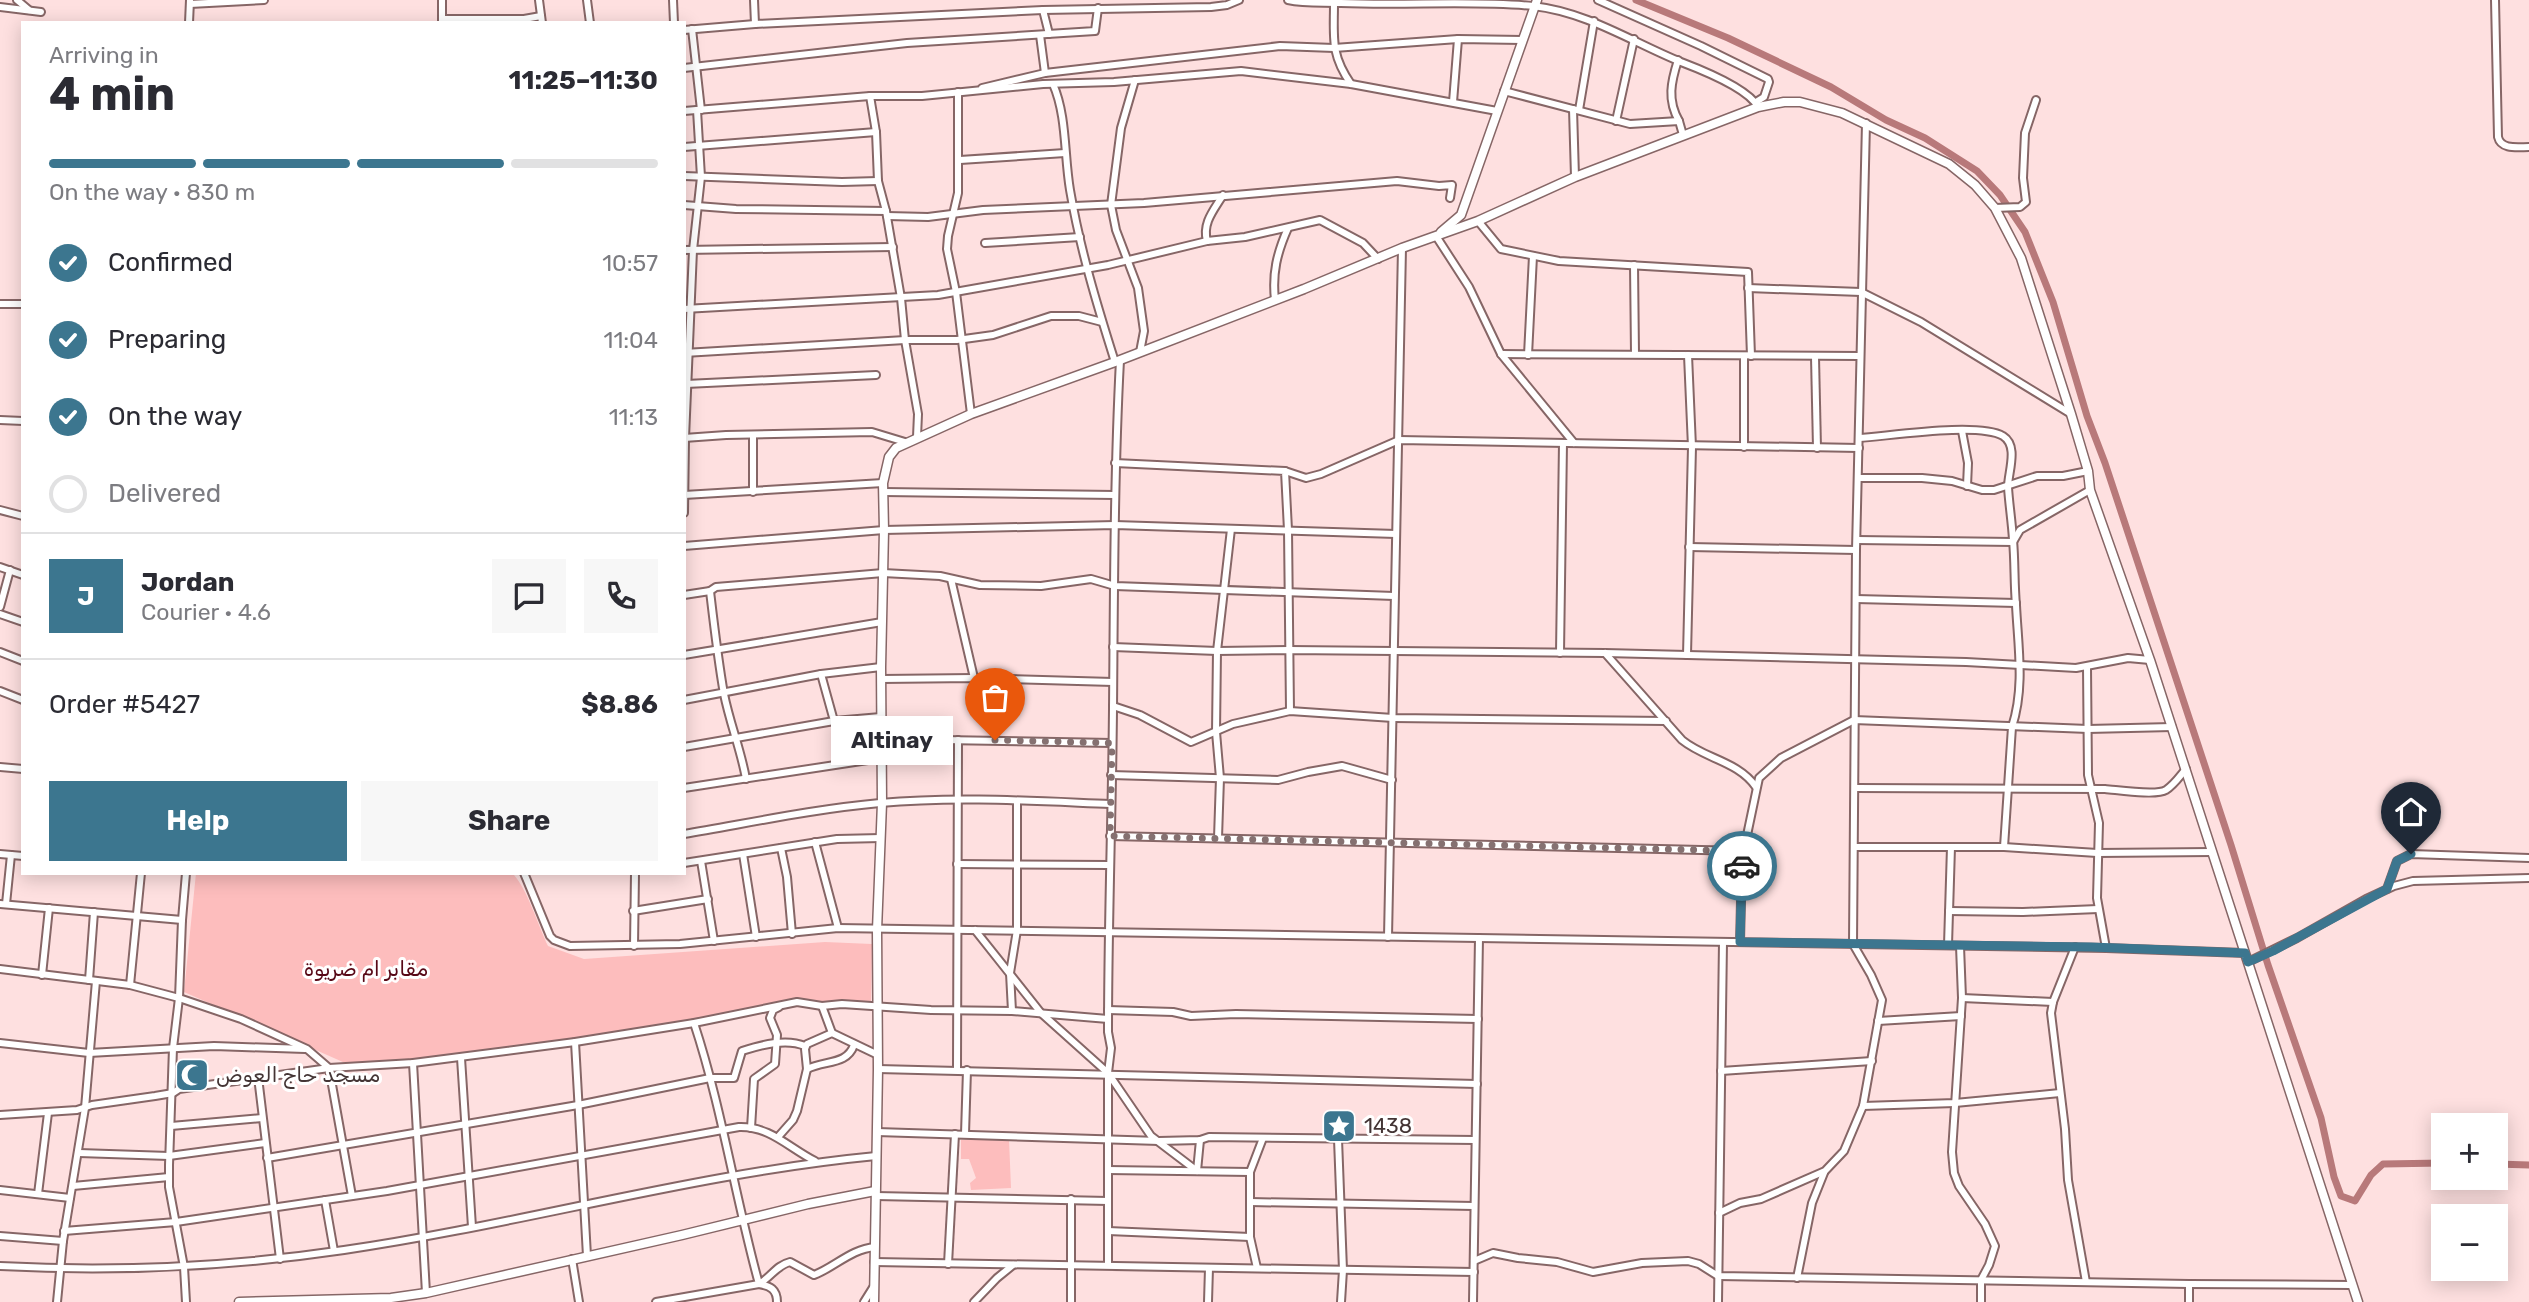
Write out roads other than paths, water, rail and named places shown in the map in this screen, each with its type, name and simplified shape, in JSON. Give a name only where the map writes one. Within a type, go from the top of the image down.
[{"type":"street","points":[[17,0],[29,10]]},
{"type":"street","points":[[189,21],[190,2],[264,0]]},
{"type":"street","points":[[442,0],[442,21],[542,19],[539,0]]},
{"type":"street","points":[[587,0],[590,21]]},
{"type":"street","points":[[673,0],[674,21]]},
{"type":"street","points":[[754,0],[755,24]]},
{"type":"street","points":[[876,375],[686,384],[687,309],[701,177],[698,66],[688,29],[1098,8],[1110,4],[1210,7],[1239,0]]},
{"type":"street","points":[[1288,0],[1334,3],[1535,3],[1594,21],[1634,39],[1717,78],[1757,105]]},
{"type":"street","points":[[1598,0],[1768,79],[1766,93],[1757,105]]},
{"type":"street","points":[[2495,0],[2499,142],[2504,146],[2529,147]]},
{"type":"street","points":[[1334,3],[1334,48],[1337,61],[1351,84]]},
{"type":"street","points":[[1436,236],[1461,215],[1535,3]]},
{"type":"street","points":[[0,7],[41,12]]},
{"type":"street","points":[[686,68],[907,43],[1095,30],[1098,8]]},
{"type":"street","points":[[1043,10],[1049,34]]},
{"type":"street","points":[[1575,177],[1576,110],[1594,21]]},
{"type":"street","points":[[1040,35],[1045,73]]},
{"type":"street","points":[[974,90],[1045,73],[1280,46],[1334,48],[1458,39],[1522,40]]},
{"type":"street","points":[[1453,102],[1458,39]]},
{"type":"street","points":[[1616,121],[1634,39]]},
{"type":"street","points":[[1678,60],[1670,91],[1673,110],[1683,135]]},
{"type":"street","points":[[686,111],[1241,71],[1351,84],[1497,111]]},
{"type":"street","points":[[1135,80],[1121,128],[1111,205],[1116,230],[1138,288],[1144,331],[1140,352]]},
{"type":"street","points":[[1053,84],[1060,103],[1073,208],[1086,269],[1117,361],[1108,932],[1108,1019],[1111,1048],[1108,1073],[1108,1265]]},
{"type":"street","points":[[1504,91],[1616,121],[1643,124],[1679,121]]},
{"type":"street","points":[[958,92],[960,160],[955,213],[947,249],[956,292],[971,414]]},
{"type":"street","points":[[870,96],[876,132],[878,181],[901,298],[905,340],[918,414],[917,437]]},
{"type":"street","points":[[1995,208],[2020,207],[2026,202],[2023,178],[2025,133],[2036,100]]},
{"type":"street","points":[[874,1302],[878,1069],[877,930],[882,803],[883,487],[889,457],[905,442],[971,414],[1275,300],[1757,105],[1800,102],[1842,113],[1949,164],[1995,208],[2021,258],[2088,471],[2090,490],[2186,769],[2358,1302]]},
{"type":"street","points":[[1797,1278],[1812,1203],[1825,1171],[1844,1151],[1863,1106],[1882,1000],[1853,944],[1856,550],[1866,123]]},
{"type":"street","points":[[686,147],[876,132]]},
{"type":"street","points":[[960,160],[1065,153]]},
{"type":"street","points":[[686,176],[878,181]]},
{"type":"street","points":[[686,205],[928,217],[955,213],[1073,208],[1397,181],[1452,185],[1450,198]]},
{"type":"street","points":[[1207,241],[1205,232],[1208,220],[1223,195]]},
{"type":"street","points":[[687,309],[901,298],[956,292],[1128,261],[1207,241],[1288,229],[1320,220],[1363,243],[1378,259]]},
{"type":"street","points":[[1478,220],[1501,249],[1532,256],[1559,261],[1748,272],[1744,447]]},
{"type":"street","points":[[1275,300],[1275,262],[1288,229]]},
{"type":"street","points":[[1436,236],[1469,287],[1501,355],[1574,443]]},
{"type":"street","points":[[985,243],[1080,237]]},
{"type":"street","points":[[686,250],[892,247]]},
{"type":"street","points":[[1388,937],[1402,248]]},
{"type":"street","points":[[1528,355],[1532,256]]},
{"type":"street","points":[[1634,265],[1636,354]]},
{"type":"street","points":[[1748,288],[1861,292],[1922,322],[2071,414]]},
{"type":"street","points":[[0,304],[21,304]]},
{"type":"street","points":[[686,353],[962,339],[993,335],[1051,316],[1079,316],[1102,322]]},
{"type":"street","points":[[1501,355],[1860,356]]},
{"type":"street","points":[[1687,655],[1692,447],[1688,355]]},
{"type":"street","points":[[1815,357],[1817,448]]},
{"type":"street","points":[[0,420],[21,421]]},
{"type":"street","points":[[1859,438],[1939,430],[1991,432],[2004,437],[2009,443],[2011,451],[2008,485],[2020,664],[2017,709],[2012,727],[2004,847]]},
{"type":"street","points":[[1962,431],[1968,463],[1967,486]]},
{"type":"street","points":[[686,438],[872,432],[905,442]]},
{"type":"street","points":[[753,435],[753,492]]},
{"type":"street","points":[[1115,463],[1284,471],[1307,478],[1399,440],[1859,449]]},
{"type":"street","points":[[1560,653],[1563,443]]},
{"type":"street","points":[[1284,471],[1288,530],[1290,710]]},
{"type":"street","points":[[1858,478],[1922,478],[1994,490],[2037,476],[2063,476],[2088,471]]},
{"type":"street","points":[[686,495],[883,487],[1115,495]]},
{"type":"street","points":[[2013,542],[2020,530],[2090,490]]},
{"type":"street","points":[[0,510],[21,515]]},
{"type":"street","points":[[686,546],[884,530],[1115,525],[1396,534]]},
{"type":"street","points":[[1218,838],[1220,778],[1216,732],[1217,651],[1231,529]]},
{"type":"street","points":[[1857,540],[2013,542]]},
{"type":"street","points":[[1689,547],[1856,550]]},
{"type":"street","points":[[0,567],[21,574]]},
{"type":"street","points":[[0,607],[10,570]]},
{"type":"street","points":[[686,595],[710,591],[716,587],[883,573],[940,576],[980,585],[1041,586],[1096,579],[1115,586],[1394,596]]},
{"type":"street","points":[[951,579],[974,678]]},
{"type":"street","points":[[710,591],[724,692],[734,738],[741,750],[746,779]]},
{"type":"street","points":[[1856,599],[2015,603]]},
{"type":"street","points":[[0,614],[21,621]]},
{"type":"street","points":[[686,655],[882,622]]},
{"type":"street","points":[[1113,647],[1217,651],[1605,653],[2020,664],[2076,668],[2128,658],[2150,660]]},
{"type":"street","points":[[0,652],[21,660]]},
{"type":"street","points":[[1605,653],[1682,740],[1694,750],[1737,769],[1756,787]]},
{"type":"street","points":[[686,700],[821,674],[881,667]]},
{"type":"street","points":[[2087,667],[2088,775],[2099,823],[2098,909],[2106,948]]},
{"type":"street","points":[[821,674],[834,721]]},
{"type":"street","points":[[881,679],[974,678],[1113,682]]},
{"type":"street","points":[[0,691],[21,699]]},
{"type":"street","points":[[1113,706],[1140,715],[1191,742],[1257,717],[1290,710],[1393,718],[1666,721]]},
{"type":"street","points":[[686,747],[834,721],[881,717]]},
{"type":"street","points":[[1740,942],[1743,851],[1756,787],[1764,771],[1780,758],[1854,720],[2088,729],[2172,727]]},
{"type":"street","points":[[882,739],[1112,743]]},
{"type":"street","points":[[957,1070],[958,740]]},
{"type":"street","points":[[686,788],[881,758]]},
{"type":"street","points":[[1111,775],[1278,780],[1342,766],[1392,780]]},
{"type":"street","points":[[0,767],[21,769]]},
{"type":"street","points":[[1856,788],[2010,787],[2091,791],[2105,789],[2152,794],[2168,789],[2186,769]]},
{"type":"street","points":[[686,834],[882,803],[957,800],[1110,804]]},
{"type":"street","points":[[1012,1011],[1010,974],[1017,930],[1017,801]]},
{"type":"street","points":[[1110,836],[1743,851]]},
{"type":"street","points":[[686,863],[837,839],[881,838]]},
{"type":"street","points":[[815,842],[838,928]]},
{"type":"street","points":[[1854,847],[2004,847],[2097,853],[2212,852]]},
{"type":"street","points":[[1948,945],[1951,847]]},
{"type":"street","points":[[781,848],[787,877],[792,934]]},
{"type":"street","points":[[0,854],[21,856]]},
{"type":"street","points":[[743,854],[756,937]]},
{"type":"street","points":[[2387,889],[2397,861],[2411,854],[2529,858]]},
{"type":"street","points":[[11,855],[3,904],[182,920]]},
{"type":"street","points":[[701,860],[714,941]]},
{"type":"street","points":[[957,864],[1110,865]]},
{"type":"street","points":[[130,985],[141,875]]},
{"type":"street","points":[[186,875],[179,998],[173,1048],[169,1177],[184,1267],[186,1302]]},
{"type":"street","points":[[525,875],[541,920],[554,940],[570,946],[634,946],[714,941],[838,928],[2075,947],[2246,958],[2273,951],[2387,889],[2413,881],[2529,878]]},
{"type":"street","points":[[634,946],[635,875]]},
{"type":"street","points":[[633,911],[708,899]]},
{"type":"street","points":[[42,975],[49,908]]},
{"type":"street","points":[[1949,911],[2098,909]]},
{"type":"street","points":[[57,1302],[64,1231],[85,1108],[94,912]]},
{"type":"street","points":[[975,930],[1041,1013],[1108,1073],[1152,1136],[1197,1171]]},
{"type":"street","points":[[1473,1302],[1479,938]]},
{"type":"street","points":[[1718,1302],[1723,942]]},
{"type":"street","points":[[1960,946],[1962,998],[1952,1152],[1959,1186],[1985,1224],[1995,1246],[1981,1280],[1981,1302]]},
{"type":"street","points":[[2075,947],[2050,1013],[2068,1181],[2086,1282]]},
{"type":"street","points":[[0,969],[130,985],[241,1018],[307,1049],[329,1068],[352,1196]]},
{"type":"street","points":[[1962,998],[2053,1002]]},
{"type":"street","points":[[0,1115],[85,1108],[173,1093],[179,1089],[258,1077],[329,1068],[461,1058],[575,1042],[802,1002],[822,1006],[842,1004],[1012,1011],[1108,1019]]},
{"type":"street","points":[[751,1128],[754,1079],[775,1064],[777,1035],[770,1018],[773,1010],[784,1004]]},
{"type":"street","points":[[822,1006],[832,1033],[878,1055]]},
{"type":"street","points":[[1108,1010],[1173,1012],[1191,1016],[1237,1014],[1478,1019]]},
{"type":"street","points":[[1878,1021],[1961,1016]]},
{"type":"street","points":[[694,1023],[724,1129],[741,1220],[759,1284]]},
{"type":"street","points":[[805,1046],[814,1039],[832,1033]]},
{"type":"street","points":[[575,1042],[587,1256]]},
{"type":"street","points":[[267,1158],[578,1105],[710,1078],[734,1077],[742,1051],[776,1043],[795,1042],[805,1046]]},
{"type":"street","points":[[0,1043],[89,1053],[220,1046],[307,1049]]},
{"type":"street","points":[[807,1069],[820,1063],[845,1058],[850,1055],[854,1045]]},
{"type":"street","points":[[778,1137],[795,1116],[807,1069],[805,1046]]},
{"type":"street","points":[[461,1058],[472,1227]]},
{"type":"street","points":[[1721,1071],[1871,1061]]},
{"type":"street","points":[[413,1063],[426,1293]]},
{"type":"street","points":[[878,1069],[1477,1084]]},
{"type":"street","points":[[965,1134],[967,1070]]},
{"type":"street","points":[[258,1077],[280,1259]]},
{"type":"street","points":[[1863,1106],[2060,1093]]},
{"type":"street","points":[[38,1194],[48,1113]]},
{"type":"street","points":[[171,1126],[262,1118]]},
{"type":"street","points":[[64,1231],[176,1222],[420,1186],[724,1129],[751,1128],[778,1137],[817,1162]]},
{"type":"street","points":[[877,1132],[1159,1141],[1200,1140],[1209,1137],[1475,1140]]},
{"type":"street","points":[[948,1264],[955,1134]]},
{"type":"street","points":[[1257,1268],[1250,1237],[1250,1172],[1263,1138]]},
{"type":"street","points":[[1338,1139],[1343,1270],[1341,1302]]},
{"type":"street","points":[[1197,1171],[1200,1140]]},
{"type":"street","points":[[79,1153],[169,1156],[265,1143]]},
{"type":"street","points":[[0,1266],[61,1269],[184,1267],[280,1259],[424,1237],[733,1175],[876,1156]]},
{"type":"street","points":[[1108,1170],[1250,1172]]},
{"type":"street","points":[[1719,1213],[1740,1203],[1770,1196],[1825,1171]]},
{"type":"street","points":[[73,1186],[169,1177]]},
{"type":"street","points":[[0,1190],[70,1198]]},
{"type":"street","points":[[239,1302],[416,1298],[426,1293],[682,1236],[741,1220],[875,1193],[951,1198],[1108,1201]]},
{"type":"street","points":[[1071,1199],[1071,1302]]},
{"type":"street","points":[[325,1200],[334,1251]]},
{"type":"street","points":[[1250,1202],[1474,1206]]},
{"type":"street","points":[[1108,1231],[1250,1237]]},
{"type":"street","points":[[0,1236],[63,1241]]},
{"type":"street","points":[[656,1302],[759,1284],[769,1278],[780,1264],[790,1262],[814,1275],[855,1252],[875,1247]]},
{"type":"street","points":[[1474,1261],[1493,1252],[1557,1262],[1593,1272],[1642,1263],[1688,1261],[1699,1264],[1718,1276],[2352,1284]]},
{"type":"street","points":[[572,1259],[579,1302]]},
{"type":"street","points":[[874,1262],[1474,1272]]},
{"type":"street","points":[[974,1302],[1008,1267],[1015,1265]]},
{"type":"street","points":[[1208,1302],[1209,1268]]},
{"type":"street","points":[[759,1284],[774,1289],[777,1302]]},
{"type":"street","points":[[2189,1284],[2189,1302]]},
{"type":"street","points":[[864,1302],[874,1285]]},
{"type":"waterway","points":[[1636,0],[1728,38],[1831,87],[1886,120],[1925,138],[1977,171],[2000,195],[2025,232],[2053,302],[2087,416],[2105,463],[2268,965],[2321,1118],[2341,1196],[2355,1201],[2371,1175],[2383,1164],[2431,1163]]},
{"type":"waterway","points":[[2508,1164],[2529,1165]]},
{"type":"place","name":"Altinay","points":[[995,740]]},
{"type":"place","name":"مسجد حاج العوض","points":[[192,1075]]},
{"type":"place","name":"1438","points":[[1339,1126]]},
{"type":"park label","name":"مقابر ام ضريوة","points":[[366,969]]}]
